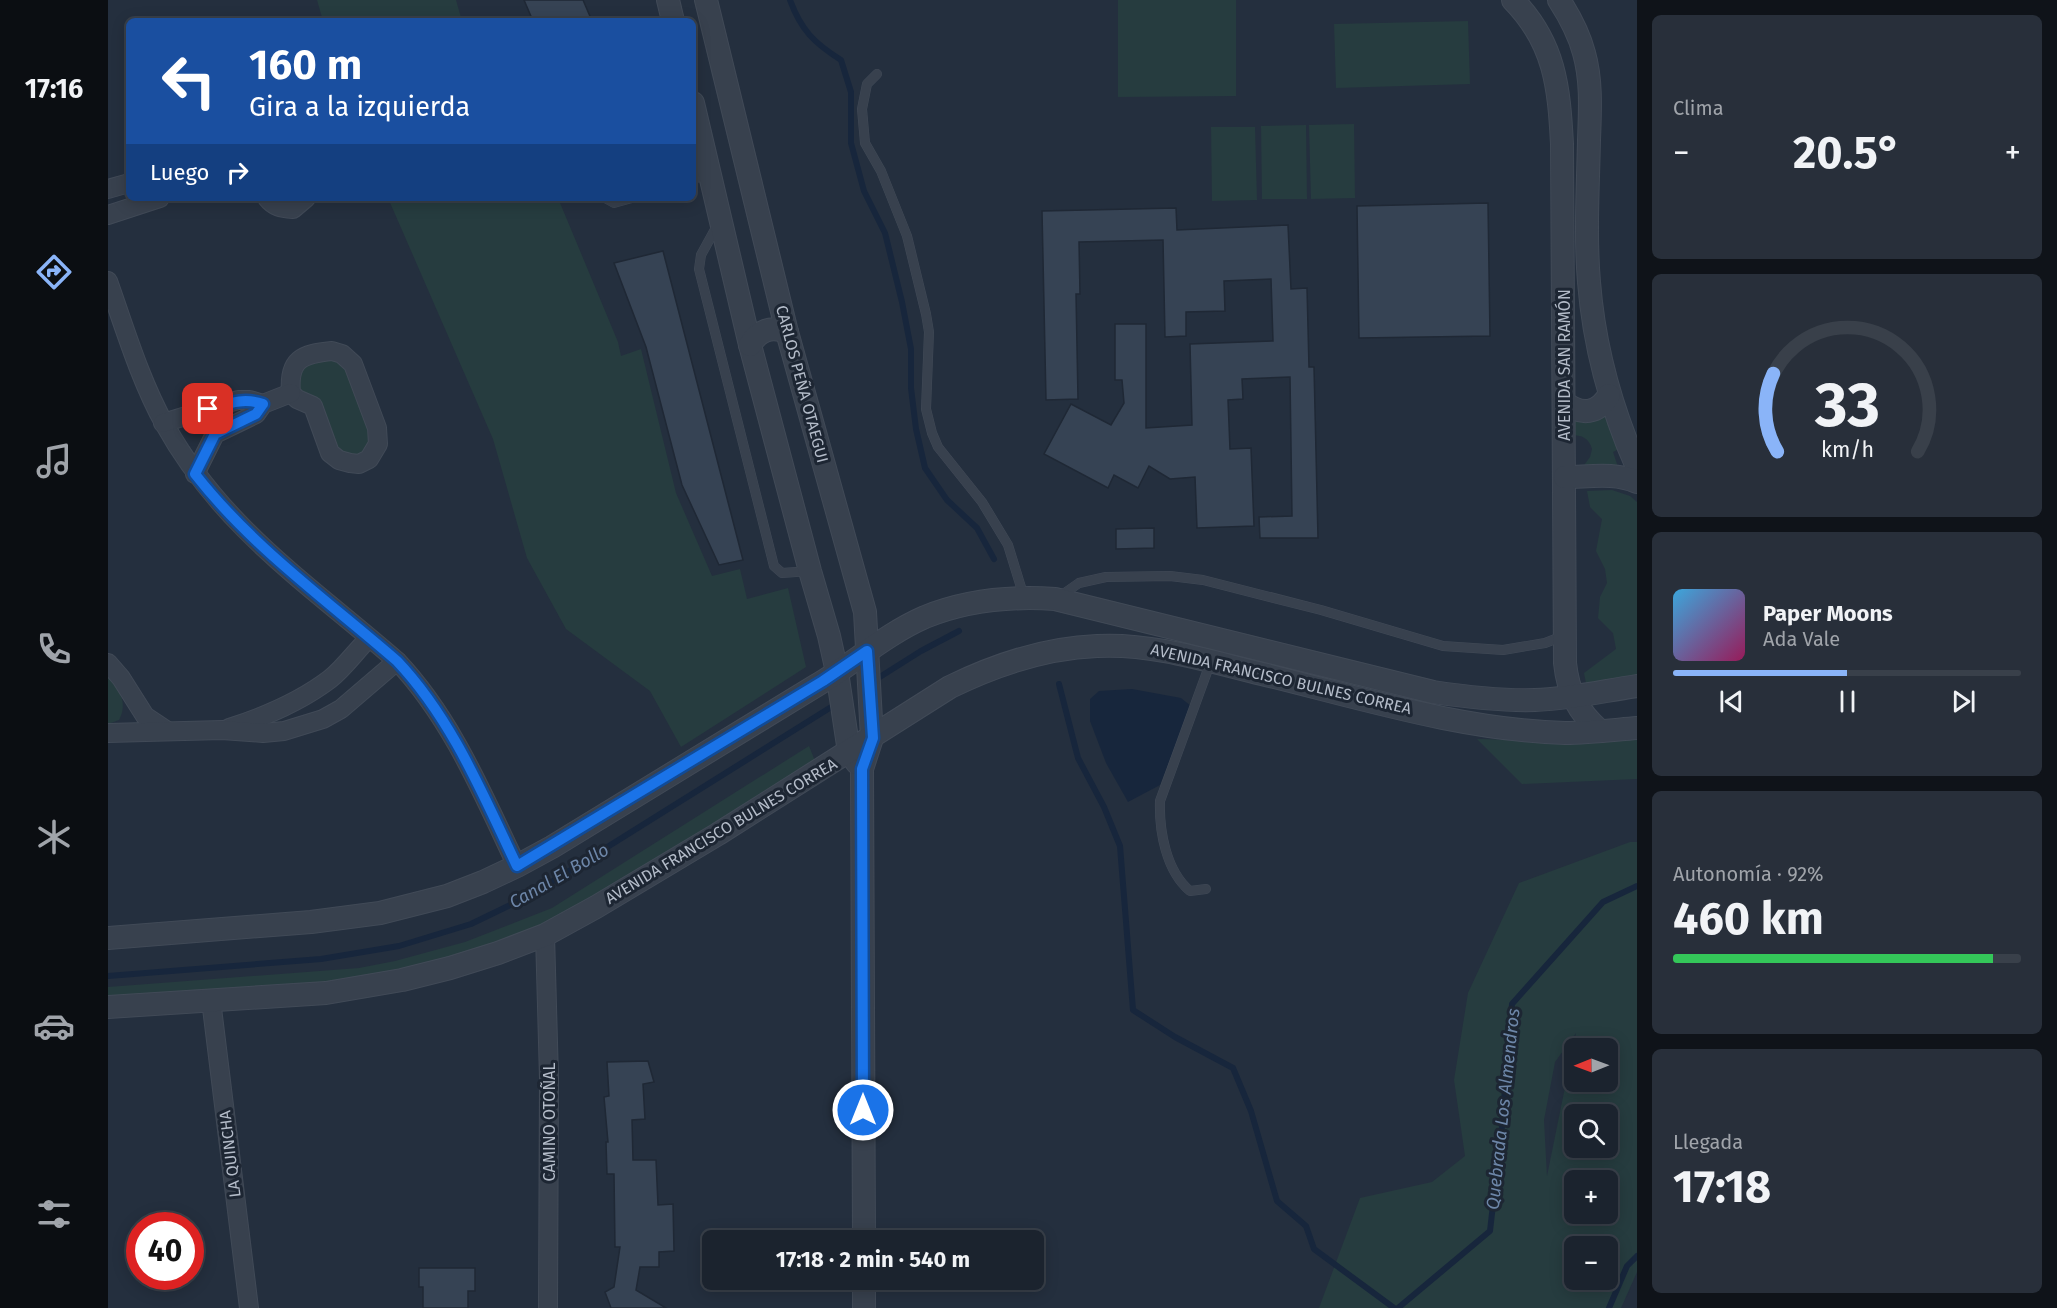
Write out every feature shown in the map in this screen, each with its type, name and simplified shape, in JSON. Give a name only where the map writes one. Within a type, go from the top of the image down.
[{"type":"street","points":[[668,0],[672,18]]},
{"type":"street","name":"CARLOS PEÑA OTAEGUI","points":[[706,0],[787,332],[865,612],[872,728],[856,761]]},
{"type":"street","name":"AVENIDA SAN RAMÓN","points":[[1513,0],[1545,44],[1557,81],[1562,144],[1567,680],[1579,710],[1600,731]]},
{"type":"street","name":"AVENIDA SAN RAMÓN","points":[[1559,0],[1577,33],[1585,55],[1589,81],[1587,229],[1594,327],[1609,395],[1637,467]]},
{"type":"street","name":"CARLOS PEÑA OTAEGUI","points":[[696,131],[701,177],[720,219],[750,345],[829,636],[846,729],[856,761],[864,1230]]},
{"type":"street","points":[[108,189],[126,184]]},
{"type":"street","points":[[108,215],[151,201]]},
{"type":"street","points":[[269,201],[272,205],[293,209],[302,201]]},
{"type":"street","points":[[108,281],[143,377],[163,423],[195,474],[213,498],[255,541],[397,661],[416,680],[446,724],[517,866]]},
{"type":"street","points":[[741,302],[750,308],[762,308],[772,302],[777,292]]},
{"type":"street","points":[[750,345],[762,332],[778,329],[787,332]]},
{"type":"street","points":[[332,351],[342,354],[353,364],[377,428],[378,444],[369,459],[359,464],[350,463],[339,460],[330,453],[313,406],[297,399],[291,393],[290,378],[294,366],[302,358],[315,353],[332,351]]},
{"type":"street","points":[[195,474],[215,434],[256,414],[263,404],[291,393]]},
{"type":"street","points":[[1564,402],[1573,409],[1583,412],[1594,411],[1603,405],[1609,395]]},
{"type":"street","points":[[163,423],[238,400],[250,400],[263,404]]},
{"type":"street","points":[[1565,477],[1614,477],[1628,478],[1637,482]]},
{"type":"street","name":"AVENIDA FRANCISCO BULNES CORREA","points":[[108,938],[311,922],[380,914],[447,896],[517,866],[838,680],[868,661],[902,629],[943,611],[975,602],[1024,597],[1055,599],[1433,692],[1502,700],[1537,700],[1637,686]]},
{"type":"street","points":[[222,730],[270,713],[312,691],[332,678],[369,638]]},
{"type":"street","name":"AVENIDA FRANCISCO BULNES CORREA","points":[[872,728],[978,673],[1039,654],[1070,648],[1127,646],[1155,649],[1211,661],[1462,721],[1523,730],[1566,733],[1637,728]]},
{"type":"street","points":[[112,733],[166,730],[222,730],[243,733],[284,731],[323,718],[341,709],[397,661]]},
{"type":"street","points":[[108,663],[146,716],[166,730]]},
{"type":"street","points":[[112,733],[128,722],[132,713],[131,692]]},
{"type":"street","name":"AVENIDA FRANCISCO BULNES CORREA","points":[[108,1007],[326,993],[402,980],[479,959],[545,935],[718,834],[856,761]]},
{"type":"street","name":"CAMINO OTOÑAL","points":[[545,935],[549,1078],[548,1308]]},
{"type":"street","name":"LA QUINCHA","points":[[211,1000],[249,1308]]},
{"type":"street","points":[[864,1290],[864,1308]]},
{"type":"lane","points":[[878,74],[867,84],[862,109],[865,143],[881,171],[907,236],[926,314],[929,332],[926,409],[932,433],[938,447],[982,501],[1008,545],[1024,597]]},
{"type":"lane","points":[[720,219],[701,255],[699,269],[774,566],[782,573],[810,571]]},
{"type":"lane","points":[[1055,599],[1079,583],[1106,577],[1170,576],[1203,580],[1321,610],[1443,646],[1503,650],[1545,643],[1565,635]]},
{"type":"lane","points":[[1206,889],[1190,891],[1180,883],[1163,844],[1159,824],[1160,801],[1211,661]]},
{"type":"green space","points":[[317,0],[456,0],[461,18],[322,18]]},
{"type":"green space","points":[[1118,0],[1236,0],[1236,96],[1118,97]]},
{"type":"green space","points":[[1468,21],[1470,84],[1336,88],[1334,24]]},
{"type":"green space","points":[[1354,124],[1355,198],[1311,199],[1309,125]]},
{"type":"green space","points":[[1306,125],[1307,199],[1262,199],[1261,126]]},
{"type":"green space","points":[[1211,127],[1255,127],[1257,200],[1212,201]]},
{"type":"green space","points":[[389,201],[559,201],[618,342],[621,356],[641,349],[676,493],[712,576],[740,569],[747,599],[788,588],[806,667],[681,747],[650,691],[566,629],[527,558],[493,439]]},
{"type":"green space","points":[[331,357],[346,364],[372,429],[366,456],[351,458],[337,449],[297,391],[300,368],[316,359]]},
{"type":"green space","points":[[1571,417],[1606,417],[1619,449],[1613,452],[1618,467],[1582,468],[1590,457],[1592,449],[1584,438],[1571,435]]},
{"type":"green space","points":[[1612,490],[1630,496],[1637,502],[1637,678],[1587,688],[1584,673],[1616,649],[1613,633],[1598,618],[1600,597],[1607,583],[1605,569],[1596,551],[1602,519],[1590,507],[1587,491]]},
{"type":"green space","points":[[108,675],[121,696],[123,707],[119,720],[108,724]]},
{"type":"green space","points":[[1637,738],[1637,779],[1522,784],[1477,739],[1572,741]]},
{"type":"green space","points":[[809,746],[815,761],[535,936],[401,977],[108,1002],[108,987],[359,968],[465,942],[552,908]]},
{"type":"green space","points":[[1630,842],[1637,842],[1637,1272],[1621,1308],[1319,1308],[1360,1198],[1432,1182],[1465,1156],[1454,1080],[1468,993],[1519,883]],"holes":[[[1576,1033],[1575,1038],[1618,1038],[1618,1092],[1564,1092],[1547,1177],[1544,1120],[1555,1062],[1564,1050],[1564,1038],[1572,1038]]]},
{"type":"water","points":[[1132,689],[1181,698],[1191,706],[1160,785],[1128,802],[1106,763],[1090,721],[1090,699],[1099,691]]},
{"type":"building","points":[[524,0],[583,0],[591,18],[532,18]]},
{"type":"building","points":[[1488,203],[1490,336],[1359,338],[1357,206]]},
{"type":"building","points":[[1176,208],[1177,230],[1288,225],[1291,289],[1307,288],[1309,367],[1314,367],[1318,538],[1260,538],[1259,517],[1292,516],[1290,377],[1242,379],[1243,399],[1228,400],[1230,449],[1251,448],[1254,526],[1197,528],[1195,477],[1170,479],[1149,466],[1138,488],[1114,475],[1108,488],[1044,454],[1071,404],[1111,425],[1124,403],[1122,380],[1115,380],[1115,324],[1146,324],[1146,428],[1192,425],[1190,344],[1273,341],[1271,279],[1224,281],[1225,311],[1186,312],[1186,336],[1165,337],[1163,240],[1079,242],[1080,294],[1076,294],[1078,399],[1046,400],[1042,211]]},
{"type":"building","points":[[663,251],[743,560],[719,565],[682,485],[646,347],[614,263]]},
{"type":"building","points":[[1154,528],[1154,548],[1116,549],[1116,529]]},
{"type":"building","points":[[648,1061],[654,1082],[643,1084],[645,1119],[632,1120],[633,1160],[656,1160],[658,1205],[673,1204],[674,1251],[659,1252],[659,1267],[640,1267],[636,1290],[666,1308],[611,1308],[605,1292],[614,1287],[620,1247],[615,1247],[614,1174],[607,1174],[606,1142],[608,1142],[604,1097],[609,1096],[607,1062]]},
{"type":"building","points":[[419,1268],[475,1268],[475,1291],[468,1291],[468,1308],[423,1308],[423,1287],[419,1287]]},
{"type":"waterway","points":[[790,0],[804,28],[823,48],[841,60],[851,92],[851,143],[864,191],[885,233],[902,302],[911,349],[911,388],[916,429],[925,468],[947,500],[977,528],[994,559]]},
{"type":"waterway","name":"Canal El Bollo","points":[[875,680],[921,651],[959,631]]},
{"type":"waterway","points":[[1059,684],[1078,758],[1104,807],[1120,846],[1133,1010],[1175,1037],[1233,1068],[1251,1111],[1277,1201],[1306,1226],[1314,1249],[1394,1308]]},
{"type":"waterway","name":"Canal El Bollo","points":[[108,976],[321,959],[399,946],[471,924],[529,896],[836,704]]},
{"type":"waterway","name":"Quebrada Los Almendros","points":[[1398,1308],[1490,1231],[1502,1126],[1512,1004],[1603,902],[1637,886]]},
{"type":"waterway","name":"Canal El Bollo","points":[[1609,1308],[1627,1266],[1637,1256]]},
{"type":"route","points":[[208,409],[238,400],[250,400],[263,404],[256,414],[215,434],[195,474],[213,498],[255,541],[397,661],[416,680],[446,724],[517,866],[552,847],[823,681],[867,651],[873,738],[862,769],[863,1110]]}]
